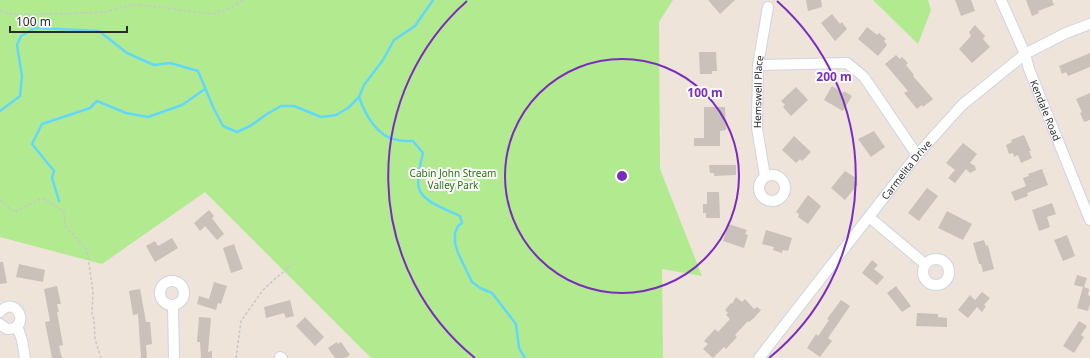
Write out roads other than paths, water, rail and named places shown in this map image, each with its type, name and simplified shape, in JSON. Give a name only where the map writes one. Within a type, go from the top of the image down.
[{"type":"street","name":"Kendale Road","points":[[1001,0],[1090,220]]},
{"type":"street","name":"Hemswell Place","points":[[765,176],[757,128],[758,65],[768,7]]},
{"type":"street","name":"Carmelita Drive","points":[[759,358],[917,155],[962,105],[1024,54],[1066,33],[1090,24]]},
{"type":"street","points":[[758,65],[847,63],[864,77],[917,155]]},
{"type":"street","points":[[869,216],[925,264]]},
{"type":"street","points":[[173,306],[174,358]]},
{"type":"street","points":[[0,312],[8,307],[15,308],[20,317],[19,324],[10,329],[7,329],[0,324]]},
{"type":"street","points":[[17,326],[22,340],[25,358]]},
{"type":"waterway","points":[[0,111],[20,96],[22,76],[17,45],[21,36],[35,28],[99,31],[127,53],[154,65],[170,63],[198,71],[223,126],[237,132],[250,126],[281,106],[294,106],[321,117],[336,115],[348,108],[359,97],[364,85],[383,60],[394,40],[415,26],[433,0]]},
{"type":"waterway","points":[[59,201],[52,178],[54,171],[32,144],[42,124],[90,108],[97,101],[126,113],[148,117],[182,105],[205,89]]},
{"type":"waterway","points":[[359,97],[368,117],[378,130],[390,138],[413,141],[423,153],[418,180],[421,193],[436,205],[460,216],[462,223],[458,226],[455,233],[455,243],[458,253],[472,282],[480,288],[492,293],[516,324],[519,348],[525,358]]},
{"type":"park label","name":"Cabin John Stream Valley Park","points":[[453,178]]}]
